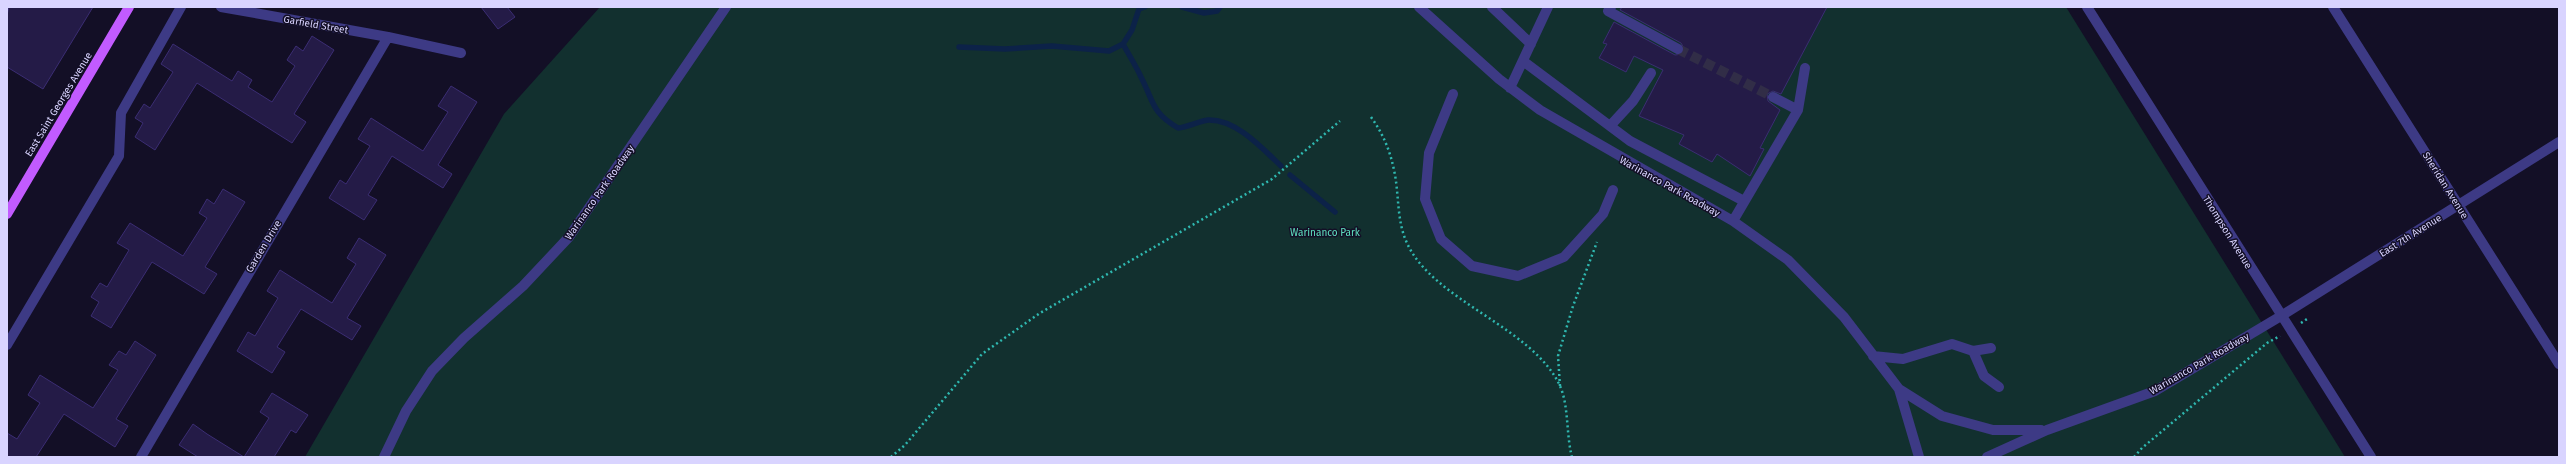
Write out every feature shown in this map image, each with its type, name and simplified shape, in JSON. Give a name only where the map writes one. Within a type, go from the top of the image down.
[{"type":"main road","name":"East Saint Georges Avenue","points":[[7,214],[129,7]]},
{"type":"street","points":[[7,345],[119,156],[121,113],[181,7]]},
{"type":"street","name":"Garfield Street","points":[[221,7],[388,37],[461,53]]},
{"type":"street","name":"Warinanco Park Roadway","points":[[384,457],[406,411],[432,371],[464,338],[523,286],[569,237],[726,7]]},
{"type":"street","name":"Warinanco Park Roadway","points":[[1419,7],[1510,88],[1540,110],[1610,152],[1733,221],[1788,260],[1844,317],[1899,389],[1942,416],[1993,430],[2047,430]]},
{"type":"street","points":[[1492,7],[1531,44]]},
{"type":"street","points":[[1510,88],[1548,7]]},
{"type":"street","points":[[1610,7],[1608,11],[1678,49]]},
{"type":"street","name":"Thompson Avenue","points":[[2086,7],[2370,457]]},
{"type":"street","name":"Sheridan Avenue","points":[[2333,7],[2559,364]]},
{"type":"street","name":"Garden Drive","points":[[141,457],[388,37]]},
{"type":"street","points":[[1523,61],[1630,141],[1744,201]]},
{"type":"street","points":[[1733,221],[1798,110],[1805,68]]},
{"type":"street","points":[[1610,126],[1633,102],[1651,73]]},
{"type":"street","points":[[1454,94],[1429,153],[1425,199],[1441,239],[1472,266],[1518,276],[1564,257],[1603,214],[1613,190]]},
{"type":"street","points":[[1774,97],[1798,110]]},
{"type":"street","name":"East 7th Avenue","points":[[2281,316],[2559,142]]},
{"type":"street","name":"Warinanco Park Roadway","points":[[1987,457],[2047,430],[2155,391],[2281,316]]},
{"type":"street","points":[[1873,356],[1903,359],[1952,344],[1973,352],[1991,348]]},
{"type":"street","points":[[1973,352],[1984,376],[1999,387]]},
{"type":"street","name":"Warinanco Park Roadway","points":[[1899,389],[1919,457]]},
{"type":"path","points":[[1372,117],[1386,139],[1395,175],[1398,212],[1406,243],[1424,270],[1540,357],[1560,386]]},
{"type":"path","points":[[891,457],[905,445],[982,354],[1040,313],[1272,179],[1340,121]]},
{"type":"path","points":[[1572,457],[1560,386],[1558,356],[1573,306],[1596,251],[1603,214]]},
{"type":"path","points":[[2134,457],[2142,448],[2267,343],[2307,319]]},
{"type":"green space","name":"Warinanco Park","points":[[600,7],[2066,7],[2345,457],[305,457],[504,114]]},
{"type":"building","points":[[9,7],[93,7],[43,89],[7,67],[7,15]]},
{"type":"building","points":[[481,7],[507,7],[515,17],[498,29]]},
{"type":"building","points":[[1622,7],[1827,7],[1781,94],[1773,91],[1767,94],[1768,101],[1780,110],[1760,148],[1764,149],[1750,176],[1717,154],[1712,162],[1679,144],[1684,135],[1639,116],[1663,70],[1634,56],[1626,72],[1599,58],[1607,44],[1603,43],[1614,22],[1675,55],[1682,54],[1684,48],[1681,43],[1620,10]]},
{"type":"building","points":[[312,36],[334,50],[294,114],[306,122],[292,143],[197,83],[155,150],[135,137],[143,123],[135,118],[144,104],[150,108],[173,72],[161,64],[173,44],[232,81],[238,71],[252,80],[248,87],[272,102],[295,66],[287,60],[296,46],[303,51]]},
{"type":"building","points":[[451,86],[477,102],[438,165],[452,174],[443,188],[392,156],[368,195],[377,200],[364,220],[329,198],[340,180],[346,184],[370,146],[358,139],[371,118],[423,151],[448,112],[438,106]]},
{"type":"building","points":[[223,189],[245,202],[205,267],[217,274],[204,294],[152,262],[111,328],[91,316],[99,302],[91,297],[100,283],[107,287],[129,250],[117,243],[130,223],[183,256],[207,218],[199,213],[207,199],[214,204]]},
{"type":"building","points":[[359,238],[386,255],[347,318],[361,326],[352,340],[301,309],[277,347],[285,352],[272,373],[237,351],[248,332],[255,336],[278,298],[267,291],[280,270],[332,303],[356,264],[347,258]]},
{"type":"building","points":[[135,341],[156,355],[116,419],[128,426],[115,447],[64,414],[36,457],[7,457],[7,433],[17,439],[40,403],[28,395],[40,375],[93,408],[118,370],[109,365],[119,351],[126,355]]},
{"type":"building","points":[[272,393],[308,415],[296,433],[291,430],[274,457],[244,457],[269,418],[260,412]]},
{"type":"building","points":[[193,424],[244,457],[198,457],[179,445]]},
{"type":"waterway","points":[[959,47],[1005,49],[1052,46],[1109,51],[1123,44],[1132,30],[1139,9],[1145,7]]},
{"type":"waterway","points":[[1182,7],[1204,13],[1217,11],[1220,7]]},
{"type":"waterway","points":[[1123,44],[1139,73],[1154,106],[1169,122],[1178,128],[1208,120],[1229,124],[1257,143],[1281,166]]},
{"type":"waterway","points":[[1290,175],[1335,212]]},
{"type":"tunnel","points":[[1678,49],[1773,97]]}]
